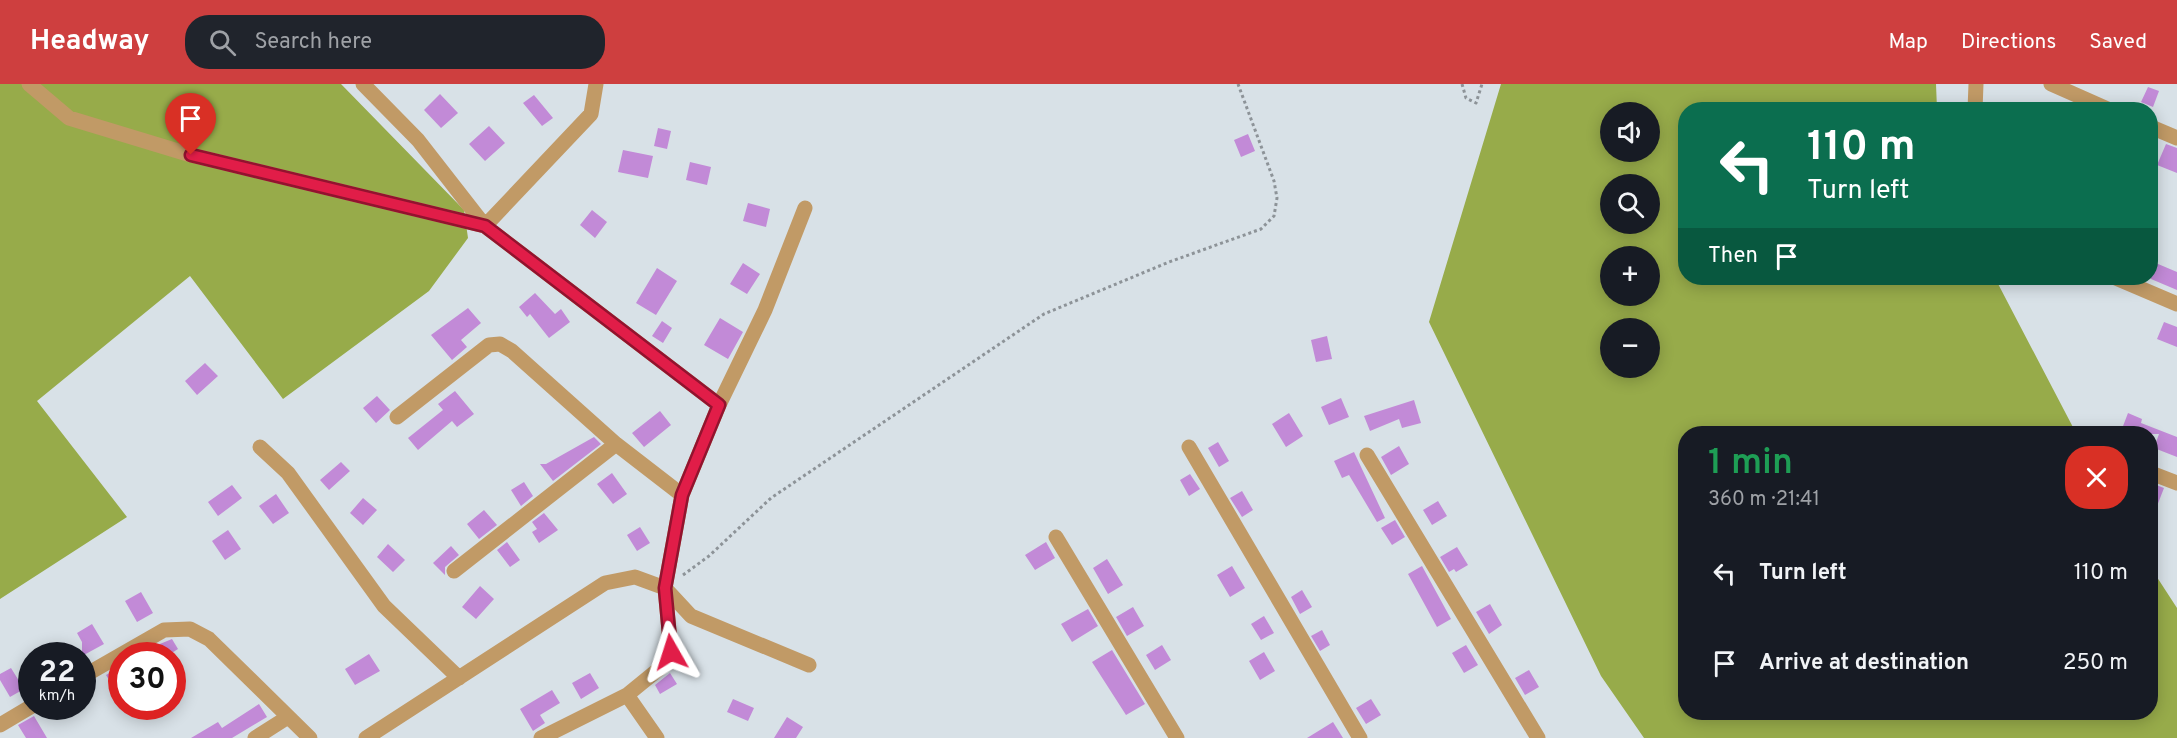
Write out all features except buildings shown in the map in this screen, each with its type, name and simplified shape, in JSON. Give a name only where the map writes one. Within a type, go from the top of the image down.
[{"type":"street","points":[[29,84],[69,118],[80,122],[191,155],[485,226]]},
{"type":"street","points":[[363,84],[418,140],[485,226],[719,405]]},
{"type":"street","points":[[485,226],[591,114],[597,84]]},
{"type":"street","points":[[1975,102],[1976,84]]},
{"type":"street","points":[[2051,84],[2092,102]]},
{"type":"street","points":[[2158,130],[2177,138]]},
{"type":"street","points":[[542,738],[627,694],[665,664],[671,652],[665,588],[682,495],[719,405],[765,310],[805,208]]},
{"type":"street","points":[[2132,285],[2177,304]]},
{"type":"street","points":[[397,417],[489,345],[500,344],[512,351],[616,444],[682,495]]},
{"type":"street","points":[[454,571],[616,444]]},
{"type":"street","points":[[260,447],[288,473],[384,606],[459,678]]},
{"type":"street","points":[[1189,447],[1360,738]]},
{"type":"street","points":[[1367,455],[1538,738]]},
{"type":"street","points":[[2158,476],[2177,483]]},
{"type":"street","points":[[1056,537],[1177,738]]},
{"type":"street","points":[[366,738],[605,583],[635,577],[665,588],[691,616],[809,665]]},
{"type":"street","points":[[96,669],[164,630],[190,629],[209,639],[310,738]]},
{"type":"street","points":[[627,694],[657,738]]},
{"type":"street","points":[[0,724],[18,714]]},
{"type":"street","points":[[255,738],[288,717]]},
{"type":"path","points":[[665,588],[709,556],[771,498],[1044,314],[1168,262],[1260,229],[1274,216],[1277,198],[1275,181],[1238,84]]},
{"type":"path","points":[[1462,84],[1466,98],[1476,103],[1482,84]]},
{"type":"green space","points":[[0,84],[341,84],[464,210],[468,238],[429,291],[283,399],[190,276],[37,401],[127,517],[0,599]]},
{"type":"green space","points":[[1501,84],[1936,84],[1937,102],[1678,102],[1678,285],[1999,285],[2072,426],[1678,426],[1678,720],[2158,720],[2158,579],[2177,608],[2177,738],[1644,738],[1601,676],[1429,322]]},
{"type":"route","points":[[191,155],[485,226],[719,405],[682,495],[665,588],[671,652]]}]
